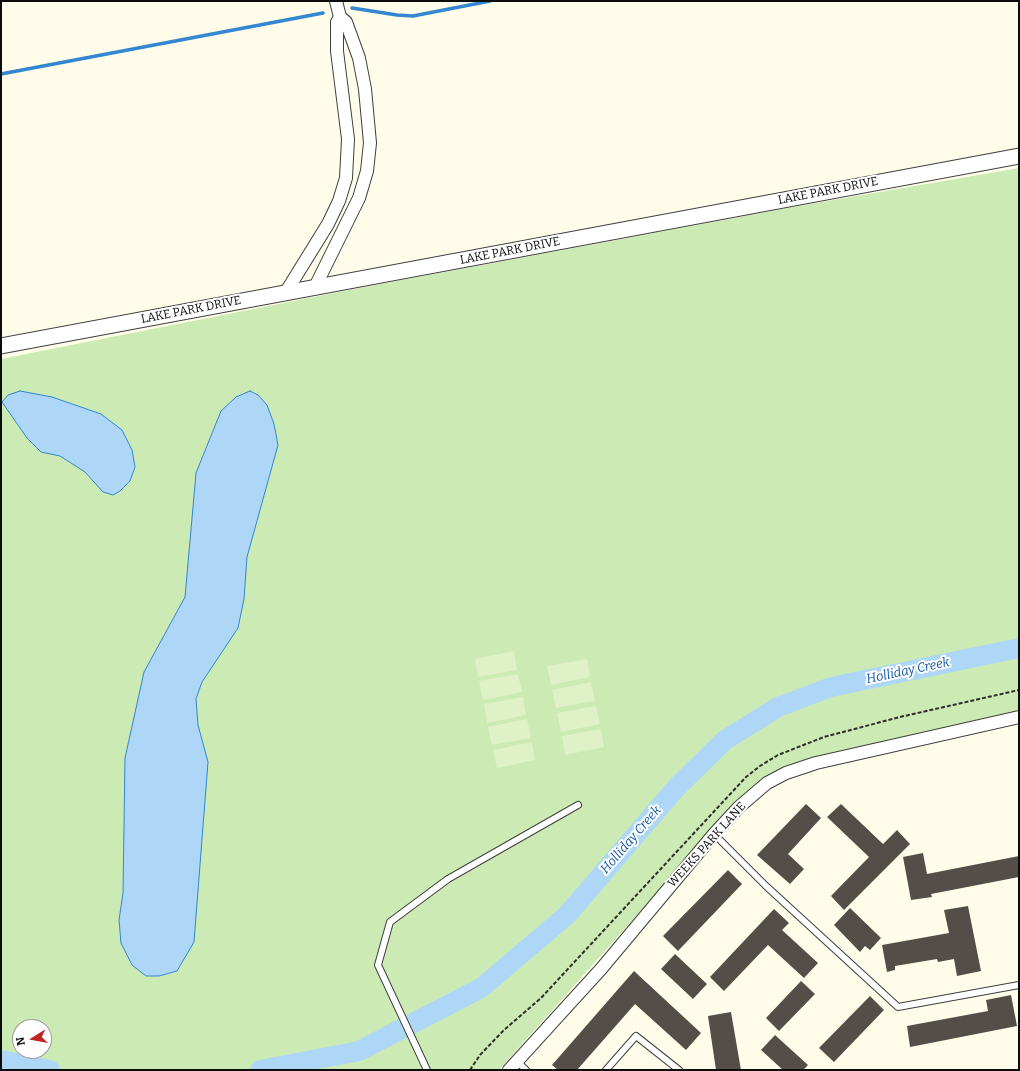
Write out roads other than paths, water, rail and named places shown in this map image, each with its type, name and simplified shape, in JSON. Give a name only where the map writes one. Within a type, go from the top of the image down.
[{"type":"street","points":[[315,287],[359,198],[367,171],[370,143],[365,89],[360,58],[346,22],[340,17],[336,1]]},
{"type":"street","points":[[286,292],[328,224],[339,201],[346,178],[348,139],[338,51],[337,22],[340,17]]},
{"type":"street","name":"LAKE PARK DRIVE","points":[[1,346],[1019,156]]},
{"type":"street","name":"WEEKS PARK LANE","points":[[509,1070],[601,969],[714,834],[767,783],[786,773],[816,763],[1019,718]]},
{"type":"lane","points":[[427,1069],[378,965],[390,922],[448,879],[578,805]]},
{"type":"lane","points":[[714,834],[766,886],[898,1008],[1019,985]]},
{"type":"lane","points":[[606,1070],[636,1036],[678,1070]]},
{"type":"lane","points":[[517,1060],[526,1070]]},
{"type":"water","points":[[20,391],[52,397],[101,414],[122,430],[132,450],[135,467],[130,481],[120,491],[113,495],[103,492],[85,472],[60,456],[41,452],[27,438],[2,402],[8,395]]},
{"type":"water","points":[[250,391],[258,395],[267,405],[274,424],[278,445],[247,557],[244,599],[238,628],[202,682],[196,699],[198,725],[208,762],[194,942],[177,971],[159,976],[146,976],[132,965],[121,943],[119,920],[123,893],[125,758],[144,672],[185,597],[196,473],[221,411],[236,397]]},
{"type":"waterway","points":[[352,8],[413,16],[490,1]]},
{"type":"waterway","points":[[1,74],[323,13]]},
{"type":"waterway","name":"Holliday Creek","points":[[260,1070],[359,1051],[481,988],[567,915],[676,788],[725,740],[778,707],[831,687],[1019,648]]},
{"type":"waterway","name":"Holliday Creek","points":[[1,1060],[50,1070]]}]
